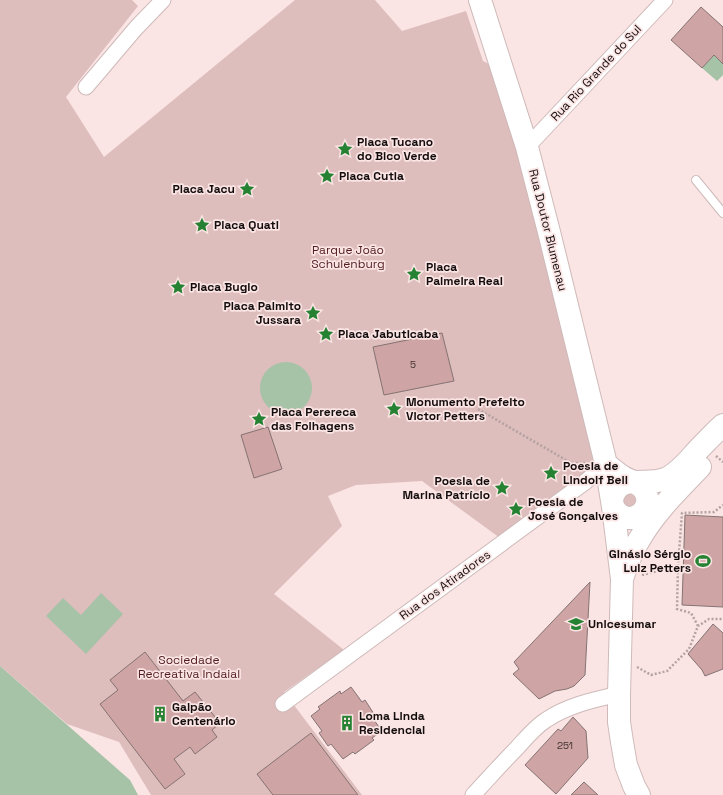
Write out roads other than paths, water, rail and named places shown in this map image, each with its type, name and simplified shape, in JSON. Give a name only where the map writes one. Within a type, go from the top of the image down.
[{"type":"main road","name":"Rua Doutor Blumenau","points":[[480,0],[527,147],[550,232],[606,464],[622,580]]},
{"type":"main road","points":[[606,464],[615,472],[633,482],[639,485],[644,488],[648,500],[646,506],[644,511],[633,518],[621,516],[613,507],[612,499],[614,492],[619,486],[626,482],[633,482],[653,482],[664,480],[686,463],[723,425]]},
{"type":"main road","points":[[639,795],[626,765],[619,722],[622,580],[638,541],[652,520],[682,486],[723,444]]},
{"type":"street","points":[[86,87],[136,28],[163,0]]},
{"type":"street","name":"Rua Rio Grande do Sul","points":[[527,147],[665,0]]},
{"type":"street","name":"Rua dos Atiradores","points":[[284,704],[584,483],[606,464]]},
{"type":"street","points":[[473,795],[545,720],[561,711],[577,705],[619,694]]},
{"type":"lane","points":[[696,180],[723,213]]},
{"type":"place","name":"Placa Tucano do Bico Verde","points":[[345,149]]},
{"type":"place","name":"Placa Cutia","points":[[327,176]]},
{"type":"place","name":"Placa Jacu","points":[[247,189]]},
{"type":"place","name":"Placa Quati","points":[[202,225]]},
{"type":"place","name":"Placa Palmeira Real","points":[[414,274]]},
{"type":"place","name":"Placa Bugio","points":[[178,287]]},
{"type":"place","name":"Placa Palmito Jussara","points":[[313,313]]},
{"type":"place","name":"Placa Jabuticaba","points":[[326,334]]},
{"type":"place","name":"Monumento Prefeito Victor Petters","points":[[394,409]]},
{"type":"place","name":"Placa Perereca das Folhagens","points":[[259,419]]},
{"type":"place","name":"Poesia de Lindolf Bell","points":[[551,473]]},
{"type":"place","name":"Poesia de Marina Patrício","points":[[502,488]]},
{"type":"place","name":"Poesia de José Gonçalves","points":[[516,509]]},
{"type":"place","name":"Ginásio Sérgio Luiz Petters","points":[[703,561]]},
{"type":"place","name":"Unicesumar","points":[[576,624]]},
{"type":"place","name":"Galpão Centenário","points":[[160,714]]},
{"type":"place","name":"Loma Linda Residencial","points":[[347,723]]},
{"type":"park label","name":"Parque João Schulenburg","points":[[348,257]]},
{"type":"park label","name":"Sociedade Recreativa Indaial","points":[[189,667]]}]
